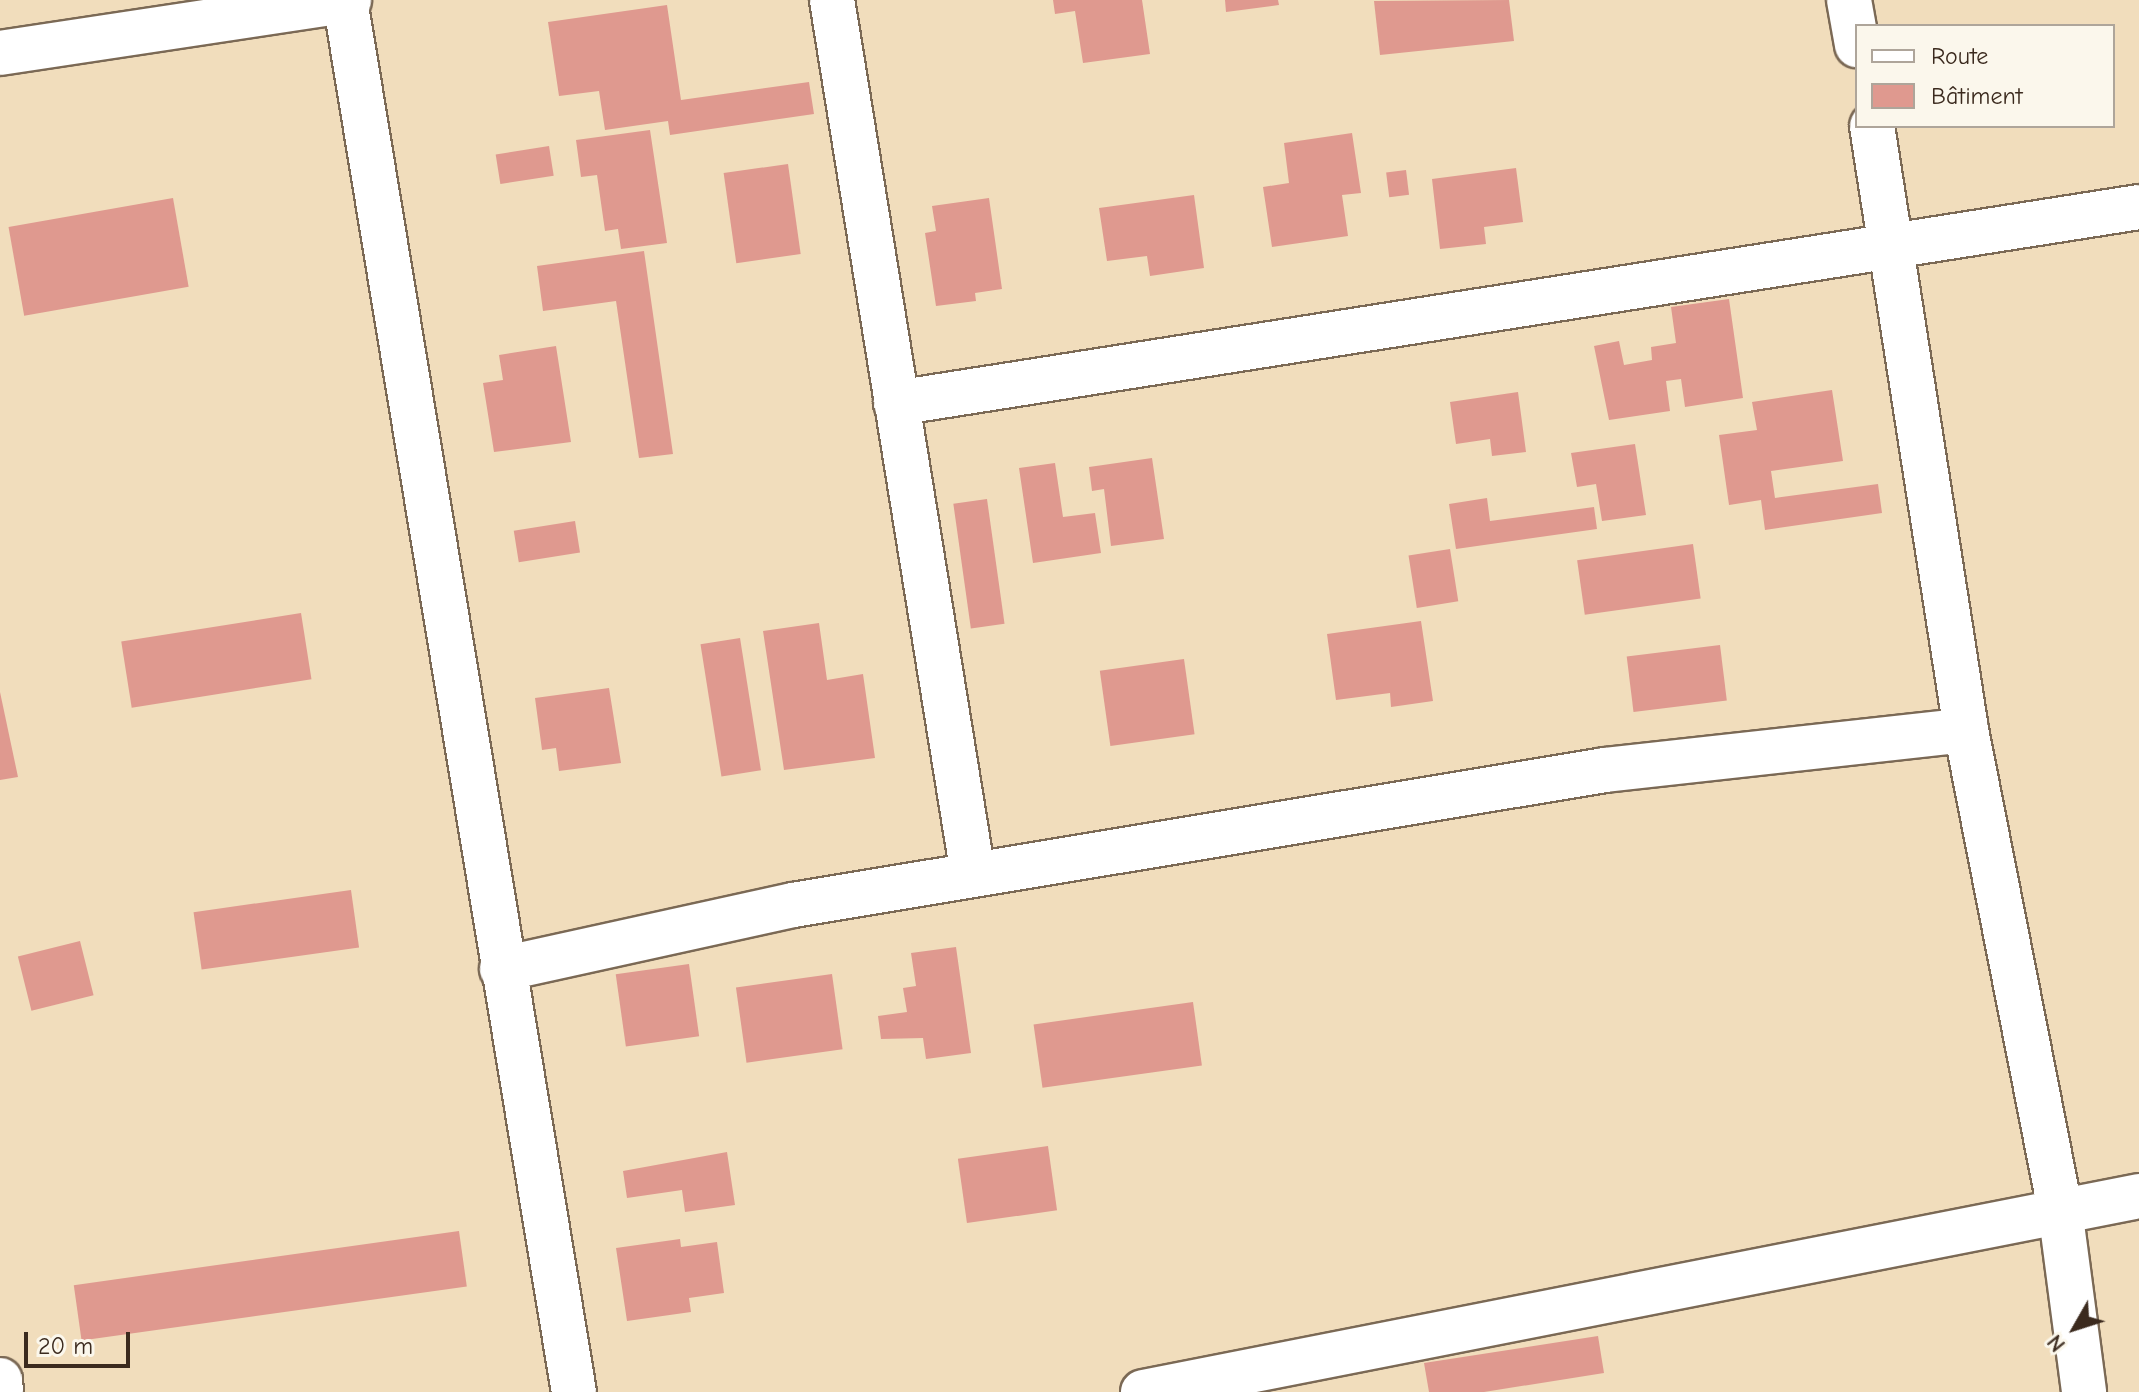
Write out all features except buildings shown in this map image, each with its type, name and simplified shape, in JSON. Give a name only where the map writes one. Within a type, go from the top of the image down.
[{"type":"street","points":[[0,53],[347,0],[502,969],[574,1392]]},
{"type":"street","points":[[832,0],[973,874]]},
{"type":"street","points":[[1849,0],[1855,34]]},
{"type":"street","points":[[1872,128],[1895,249],[1966,730],[2060,1209],[2084,1392]]},
{"type":"street","points":[[896,403],[1895,249],[2139,207]]},
{"type":"street","points":[[502,969],[793,905],[1605,770],[1966,730]]},
{"type":"street","points":[[1143,1392],[2060,1209],[2139,1196]]},
{"type":"street","points":[[0,1380],[1,1392]]}]
